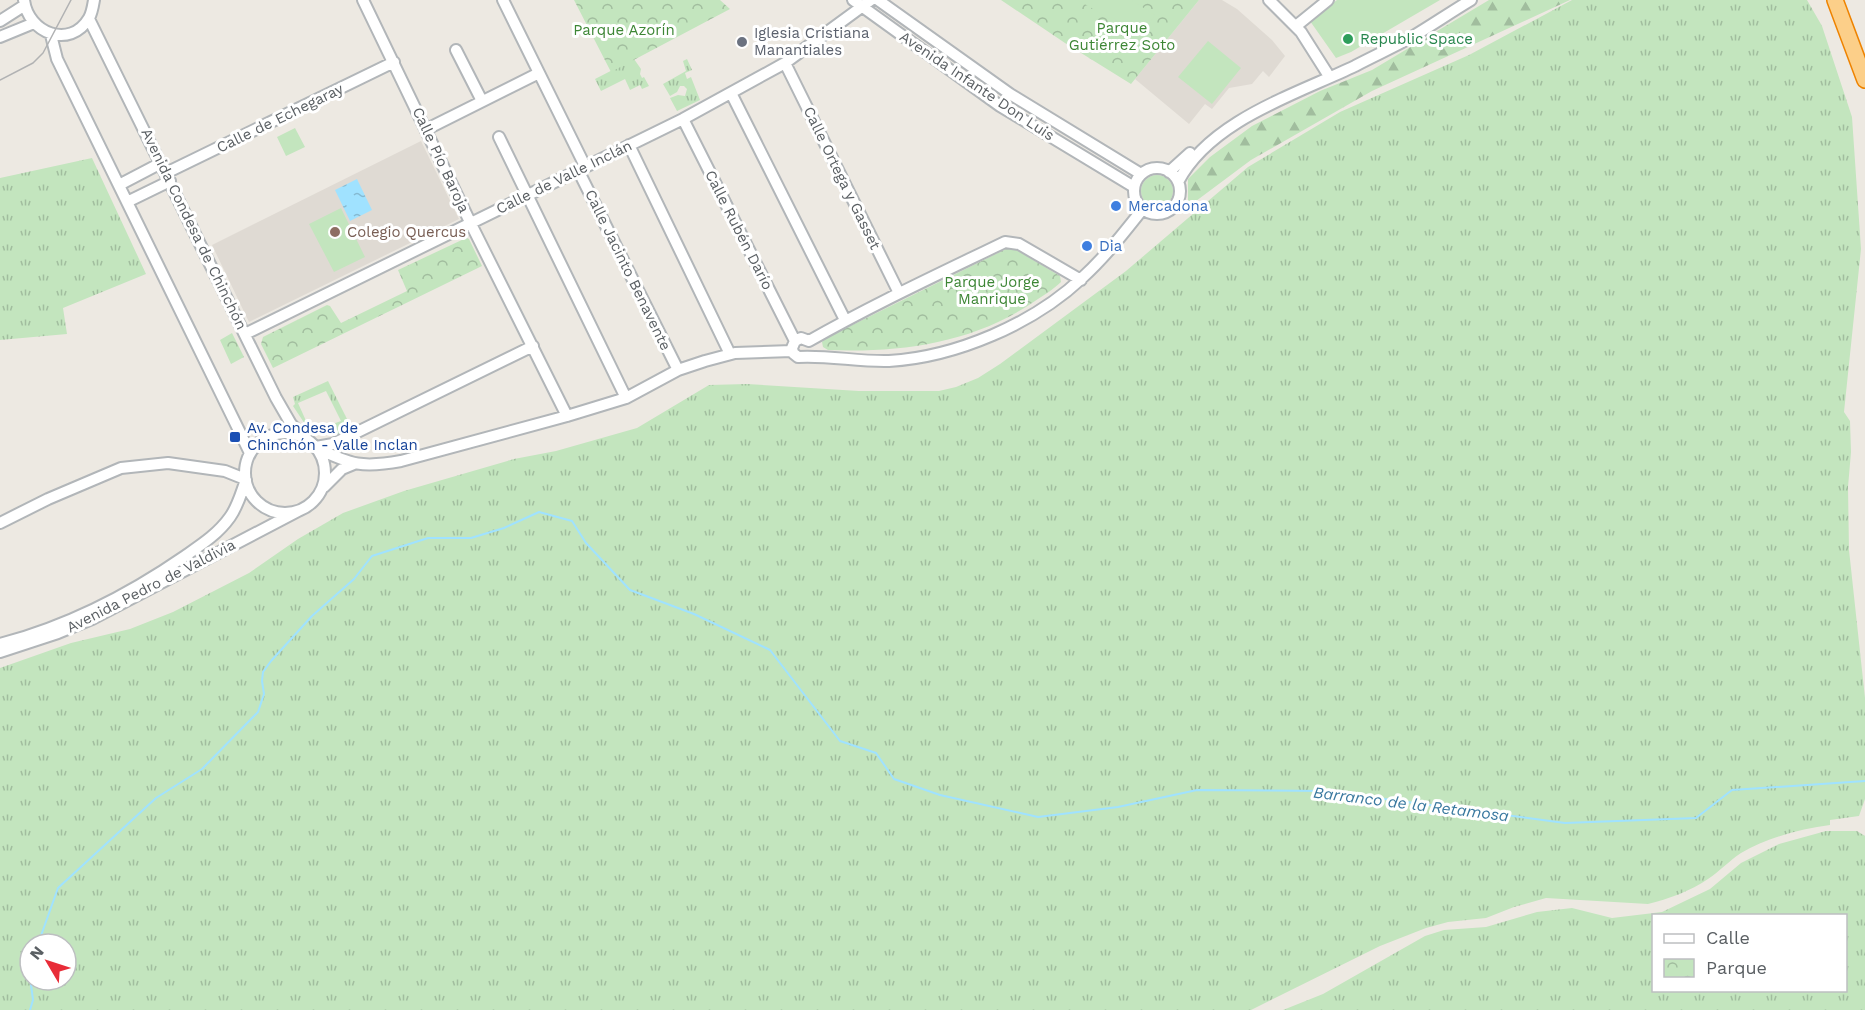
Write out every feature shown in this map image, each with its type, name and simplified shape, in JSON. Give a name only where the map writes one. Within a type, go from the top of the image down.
[{"type":"highway","points":[[1835,0],[1865,80]]},
{"type":"street","points":[[0,21],[24,2],[34,23],[51,35],[62,36],[80,28],[89,19],[94,0]]},
{"type":"street","name":"Calle Pío Baroja","points":[[363,0],[567,416]]},
{"type":"street","name":"Calle Jacinto Benavente","points":[[503,0],[678,370]]},
{"type":"street","name":"Avenida Infante Don Luis","points":[[878,0],[1010,94],[1141,174]]},
{"type":"street","points":[[1269,0],[1296,26],[1316,53],[1327,73]]},
{"type":"street","points":[[1296,26],[1328,0]]},
{"type":"street","points":[[1169,171],[1218,130],[1246,111],[1281,91],[1327,73],[1408,33],[1460,0]]},
{"type":"street","points":[[1178,182],[1194,158],[1221,134],[1284,96],[1412,37],[1471,0]]},
{"type":"street","name":"Avenida Infante Don Luis","points":[[862,2],[1000,106],[1134,188]]},
{"type":"street","name":"Calle de Valle Inclán","points":[[245,334],[683,119],[785,63],[862,2]]},
{"type":"street","name":"Avenida Condesa de Chinchón","points":[[89,19],[276,398],[291,424],[303,436]]},
{"type":"street","points":[[0,37],[34,23]]},
{"type":"street","points":[[51,35],[57,59],[248,458],[246,479],[255,500],[267,509],[282,513],[298,511],[311,503],[330,479],[354,464]]},
{"type":"street","points":[[456,50],[482,101]]},
{"type":"street","name":"Calle de Echegaray","points":[[166,172],[394,62]]},
{"type":"street","name":"Calle Ortega y Gasset","points":[[785,63],[899,293]]},
{"type":"street","points":[[427,129],[539,73]]},
{"type":"street","points":[[731,93],[846,320]]},
{"type":"street","name":"Calle Rubén Darío","points":[[683,119],[793,346]]},
{"type":"street","points":[[499,137],[626,398]]},
{"type":"street","points":[[629,145],[730,354]]},
{"type":"street","points":[[1152,169],[1169,171],[1178,182],[1180,195],[1174,207],[1168,212],[1155,215],[1143,210],[1135,200],[1134,188],[1141,174],[1152,169]]},
{"type":"street","points":[[119,185],[166,172]]},
{"type":"street","points":[[127,202],[166,172]]},
{"type":"street","points":[[225,471],[235,470],[262,440],[275,434],[289,433],[303,436],[316,447],[354,464],[385,464],[401,461],[626,398],[678,370],[730,354],[793,346],[801,338],[808,349],[823,359],[889,361],[933,354],[981,340],[1028,317],[1081,280],[1111,250],[1143,210]]},
{"type":"street","points":[[793,346],[798,357],[846,320],[1005,242],[1011,241],[1018,244],[1081,280]]},
{"type":"street","points":[[316,447],[333,444],[533,346]]},
{"type":"street","points":[[316,447],[324,465],[325,474],[320,492]]},
{"type":"street","points":[[0,523],[48,499],[121,468],[168,463],[225,471],[246,479]]},
{"type":"street","name":"Avenida Pedro de Valdivia","points":[[0,644],[54,626],[88,611],[167,568],[220,529],[237,505],[246,479]]},
{"type":"street","name":"Avenida Pedro de Valdivia","points":[[0,652],[92,619],[298,511]]},
{"type":"shaded area","points":[[1199,0],[1222,0],[1237,9],[1272,40],[1285,56],[1269,77],[1263,71],[1252,84],[1229,88],[1212,109],[1205,104],[1189,124],[1135,79]]},
{"type":"shaded area","name":"Colegio Quercus","points":[[421,141],[459,219],[249,322],[212,245]]},
{"type":"green space","name":"Parque Azorín","points":[[574,0],[720,0],[730,9],[611,72]]},
{"type":"green space","name":"Parque Gutiérrez Soto","points":[[1001,0],[1199,0],[1131,84]]},
{"type":"green space","points":[[1078,0],[1131,0],[1155,15],[1142,35]]},
{"type":"green space","name":"Republic Space","points":[[1337,0],[1440,0],[1351,52],[1336,58],[1310,21]]},
{"type":"green space","points":[[1489,0],[1570,0],[1372,91],[1251,160],[1188,207],[1188,179],[1210,157],[1252,126],[1320,91],[1372,70]]},
{"type":"green space","points":[[1572,0],[1807,0],[1822,26],[1852,117],[1861,249],[1844,412],[1850,421],[1849,550],[1865,698],[1865,799],[1859,816],[1830,820],[1830,825],[1807,829],[1762,843],[1741,853],[1694,887],[1648,904],[1546,898],[1486,918],[1448,922],[1426,928],[1380,946],[1251,1010],[0,1010],[0,668],[71,643],[130,629],[173,612],[249,573],[298,539],[343,513],[404,491],[514,459],[556,451],[637,428],[709,385],[747,384],[859,391],[939,391],[978,378],[1126,271],[1248,167],[1340,112],[1469,55]]},
{"type":"green space","points":[[1208,41],[1241,68],[1212,104],[1178,77]]},
{"type":"green space","points":[[634,59],[641,69],[642,78],[644,77],[649,86],[642,89],[640,85],[630,90],[625,79],[601,91],[595,79]]},
{"type":"green space","points":[[687,59],[692,70],[685,73],[687,79],[691,77],[700,100],[677,111],[670,98],[678,95],[685,96],[687,89],[680,86],[677,92],[670,96],[663,84],[686,71],[683,61]]},
{"type":"green space","points":[[295,128],[305,147],[286,156],[277,137]]},
{"type":"green space","points":[[92,158],[146,274],[63,308],[67,334],[0,340],[0,178]]},
{"type":"green space","points":[[1157,175],[1169,179],[1173,191],[1169,203],[1157,207],[1145,203],[1141,191],[1145,179]]},
{"type":"green space","points":[[341,208],[365,257],[334,272],[309,224]]},
{"type":"green space","points":[[466,238],[469,239],[482,266],[273,368],[261,344],[263,337],[327,305],[341,323],[407,291],[398,270]]},
{"type":"green space","name":"Parque Jorge Manrique","points":[[1008,248],[1015,249],[1060,276],[1061,282],[1012,315],[962,336],[883,350],[828,350],[823,347],[824,339]]},
{"type":"green space","points":[[232,333],[244,357],[231,364],[220,340]]},
{"type":"green space","points":[[328,381],[353,431],[337,438],[330,425],[341,421],[326,391],[298,403],[307,423],[305,424],[293,406],[295,404],[293,397]]},
{"type":"green space","points":[[1826,831],[1857,831],[1865,836],[1865,1010],[1283,1010],[1323,994],[1425,936],[1444,930],[1486,927],[1537,912],[1572,908],[1612,918],[1662,912],[1710,889],[1741,863],[1779,844]]},
{"type":"water","points":[[357,179],[372,210],[350,221],[335,190]]},
{"type":"waterway","name":"Barranco de la Retamosa","points":[[42,932],[58,888],[156,798],[202,769],[258,712],[264,694],[263,672],[271,661],[312,616],[354,579],[372,556],[428,538],[471,538],[504,528],[539,512],[572,521],[586,543],[630,590],[694,614],[770,650],[840,741],[876,753],[894,779],[940,795],[1038,817],[1118,807],[1197,790],[1324,791],[1565,823],[1696,818],[1732,790],[1865,781]]},
{"type":"waterway","name":"Barranco de la Retamosa","points":[[30,1010],[33,1000],[32,992]]},
{"type":"tram line","points":[[0,80],[33,63],[43,53],[71,0]]},
{"type":"place","name":"Republic Space","points":[[1348,39]]},
{"type":"place","name":"Iglesia Cristiana Manantiales","points":[[742,42]]},
{"type":"place","name":"Mercadona","points":[[1116,206]]},
{"type":"place","name":"Colegio Quercus","points":[[335,232]]},
{"type":"place","name":"Dia","points":[[1087,246]]},
{"type":"place","name":"Av. Condesa de Chinchón - Valle Inclan","points":[[235,437]]}]
